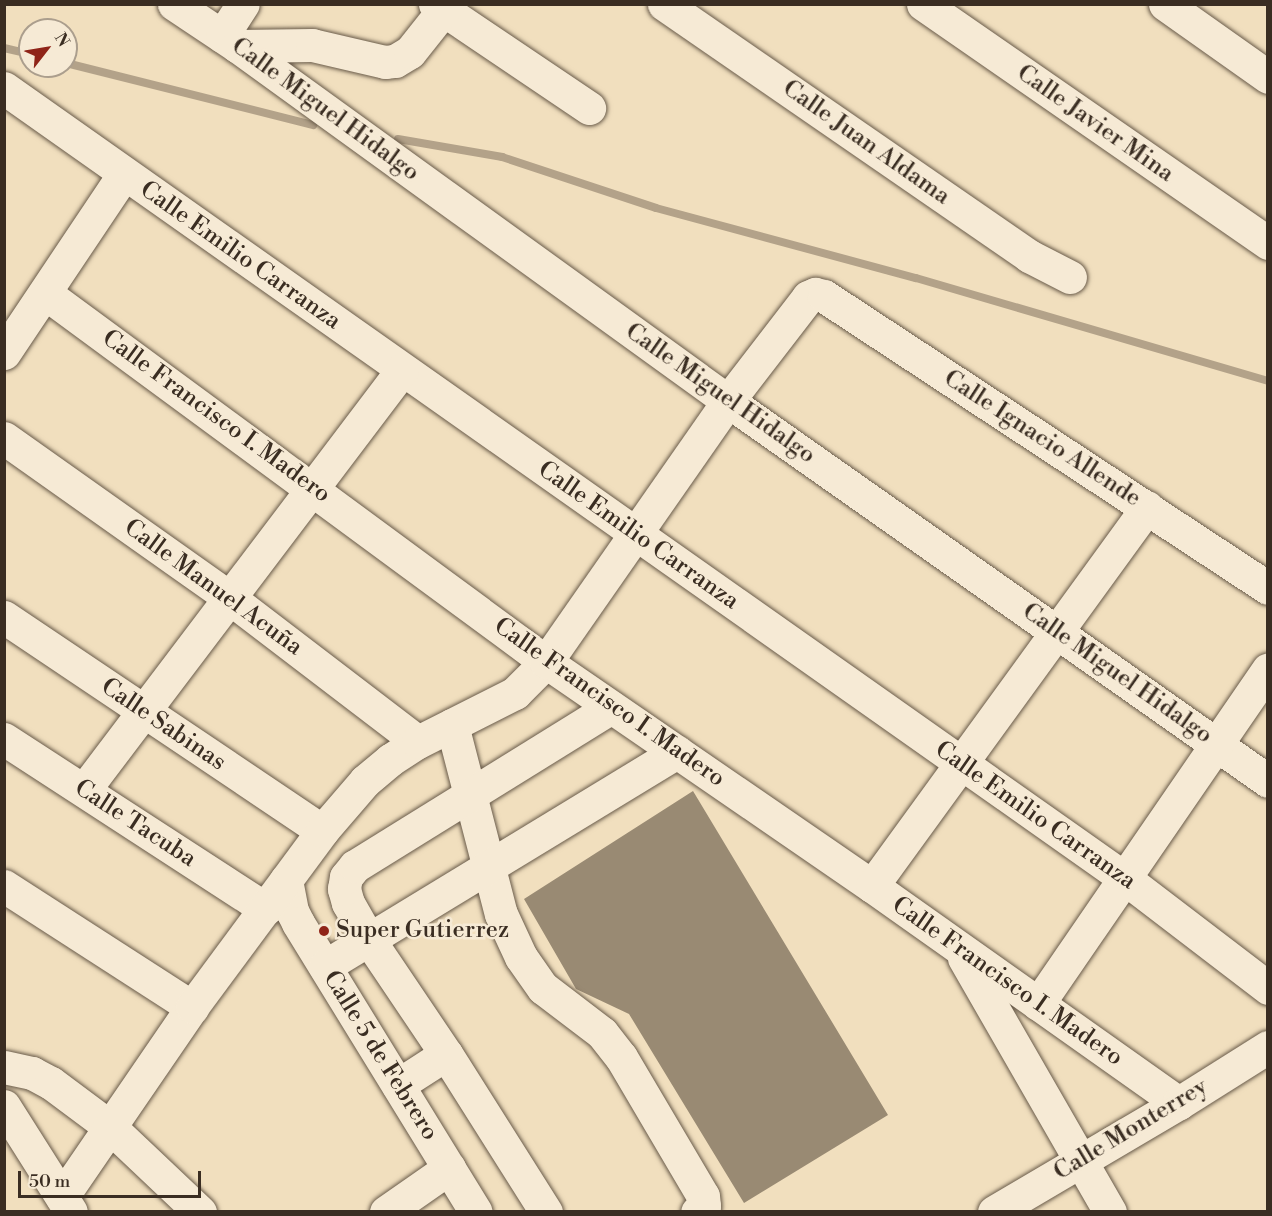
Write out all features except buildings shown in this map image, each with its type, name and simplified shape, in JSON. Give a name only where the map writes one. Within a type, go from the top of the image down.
[{"type":"street","name":"Calle Miguel Hidalgo","points":[[174,4],[229,41],[728,401],[1058,631],[1268,781]]},
{"type":"street","points":[[243,4],[229,41],[312,45],[385,62],[395,61],[410,52],[442,6],[589,108]]},
{"type":"street","name":"Calle Juan Aldama","points":[[664,4],[1029,256],[1070,277]]},
{"type":"street","name":"Calle Javier Mina","points":[[923,4],[1268,243]]},
{"type":"street","points":[[1165,4],[1268,77]]},
{"type":"street","name":"Calle Emilio Carranza","points":[[4,88],[1123,877],[1268,988]]},
{"type":"street","points":[[4,353],[124,174]]},
{"type":"street","name":"Calle Francisco I. Madero","points":[[45,293],[546,662],[872,886],[1179,1103]]},
{"type":"street","name":"Calle Ignacio Allende","points":[[728,401],[802,302],[815,294],[824,296],[1268,588]]},
{"type":"street","points":[[84,790],[231,599],[402,370]]},
{"type":"street","points":[[4,1106],[67,1204],[110,1127],[192,1007],[280,896],[322,831],[365,782],[390,760],[418,742],[515,693],[546,662],[728,401]]},
{"type":"street","name":"Calle Manuel Acuña","points":[[4,438],[231,599],[418,742]]},
{"type":"street","points":[[872,886],[1147,507]]},
{"type":"street","name":"Calle Sabinas","points":[[4,617],[322,831]]},
{"type":"street","points":[[1038,1004],[1123,877],[1268,669]]},
{"type":"street","points":[[546,1212],[446,1054],[369,940],[348,903],[344,889],[346,877],[355,866],[469,793],[611,707]]},
{"type":"street","points":[[452,725],[501,914],[521,957],[543,988],[602,1033],[621,1057],[703,1196],[704,1206],[697,1212]]},
{"type":"street","name":"Calle Tacuba","points":[[4,739],[84,790],[280,896]]},
{"type":"street","points":[[325,966],[677,752]]},
{"type":"street","points":[[4,886],[192,1007]]},
{"type":"street","name":"Calle 5 de Febrero","points":[[280,896],[476,1212]]},
{"type":"street","points":[[961,951],[1110,1212]]},
{"type":"street","name":"Calle Monterrey","points":[[994,1212],[1179,1103],[1268,1047]]},
{"type":"street","points":[[398,1085],[446,1054]]},
{"type":"street","points":[[4,1067],[32,1073],[51,1083],[110,1127],[200,1212]]},
{"type":"street","points":[[386,1212],[449,1168]]},
{"type":"waterway","points":[[4,48],[18,51]]},
{"type":"waterway","points":[[78,66],[313,125]]},
{"type":"waterway","points":[[398,139],[502,157],[656,208],[916,278],[1268,381]]},
{"type":"place","name":"Super Gutierrez","points":[[324,931]]}]
